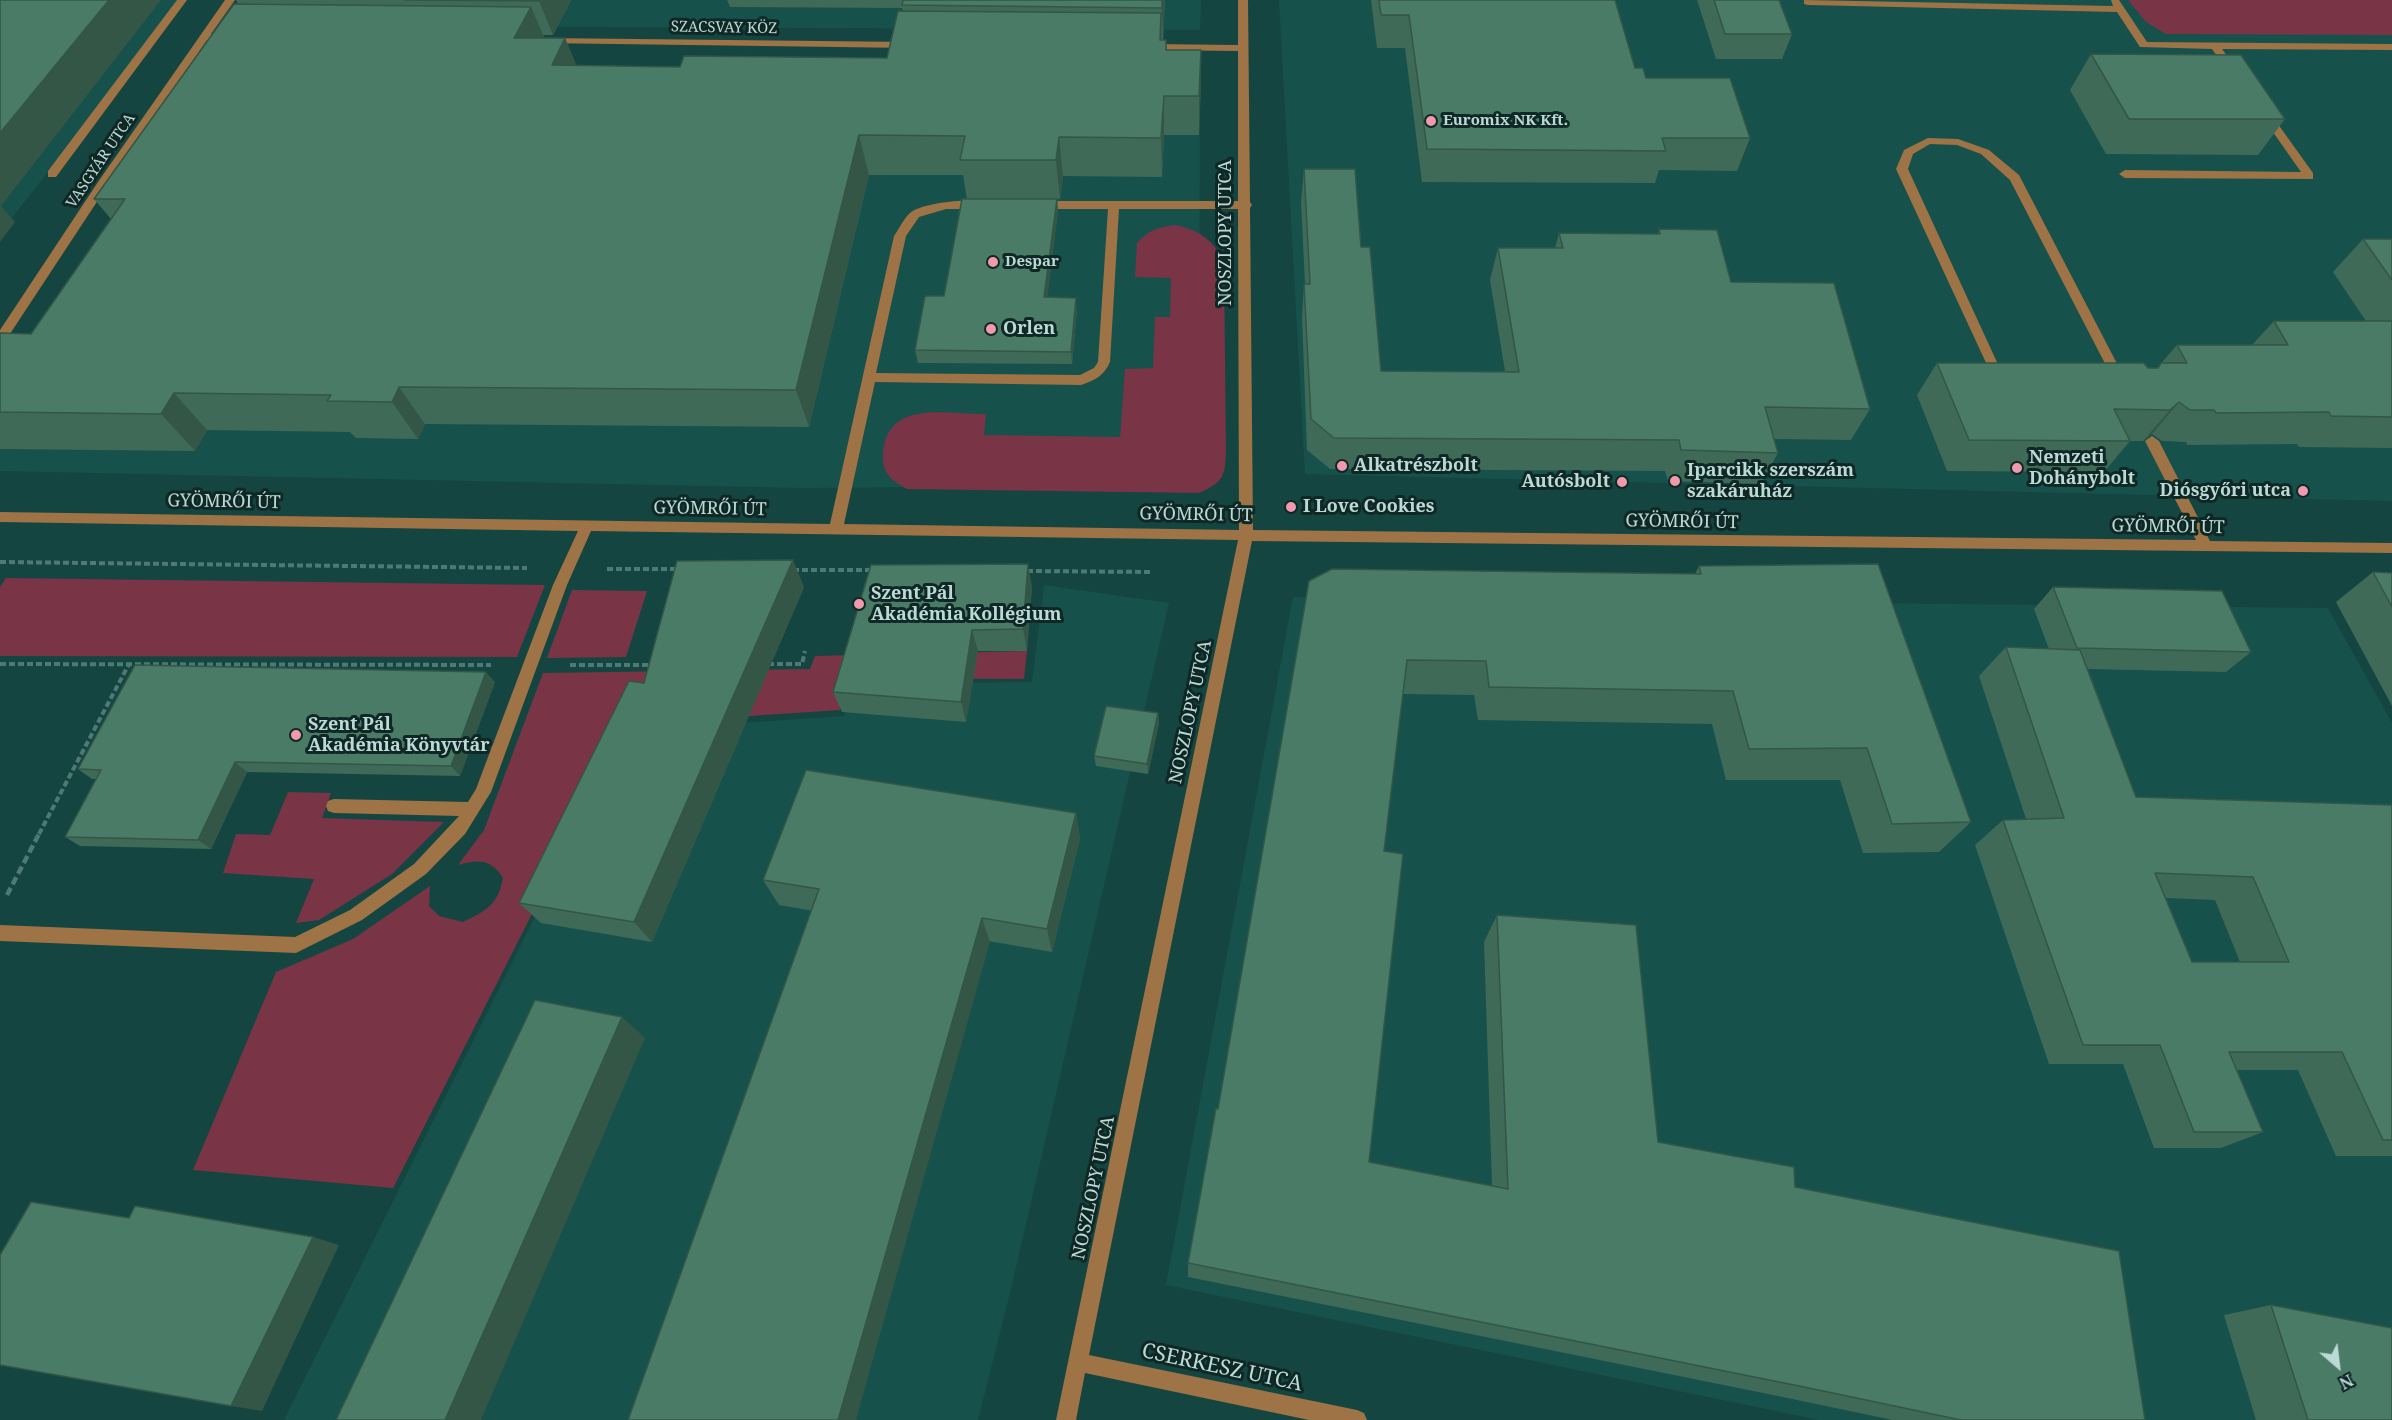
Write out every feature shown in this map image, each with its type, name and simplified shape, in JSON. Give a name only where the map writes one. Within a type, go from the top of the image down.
[{"type":"street","points":[[52,174],[182,0]]},
{"type":"street","name":"VASGYÁR UTCA","points":[[0,340],[230,0]]},
{"type":"street","name":"NOSZLOPY UTCA","points":[[1066,1420],[1246,534],[1246,205],[1243,0]]},
{"type":"street","points":[[1808,2],[2116,5],[2144,45],[2392,47]]},
{"type":"street","points":[[204,37],[240,38]]},
{"type":"street","name":"SZACSVAY KÖZ","points":[[539,41],[921,45]]},
{"type":"street","points":[[1136,47],[1244,48]]},
{"type":"street","points":[[2216,47],[2243,84]]},
{"type":"street","points":[[2125,174],[2309,176],[2256,102]]},
{"type":"street","points":[[2010,377],[1998,377],[1902,169],[1908,152],[1928,141],[1958,142],[1985,152],[2015,178],[2115,380]]},
{"type":"street","points":[[836,529],[900,236],[915,214],[946,205],[991,205]]},
{"type":"street","points":[[1025,205],[1246,205]]},
{"type":"street","points":[[869,377],[1081,380],[1102,369],[1114,205]]},
{"type":"street","points":[[2152,441],[2205,545]]},
{"type":"street","name":"GYÖMRŐI ÚT","points":[[0,517],[1336,537],[2392,548]]},
{"type":"street","points":[[0,933],[296,945],[356,915],[420,870],[459,829],[483,792],[530,666],[587,525]]},
{"type":"street","points":[[334,806],[472,809]]},
{"type":"street","name":"CSERKESZ UTCA","points":[[1078,1362],[1357,1420]]},
{"type":"path","points":[[0,562],[687,569]]},
{"type":"path","points":[[783,570],[879,570]]},
{"type":"path","points":[[1023,571],[1155,572]]},
{"type":"path","points":[[768,664],[802,664],[805,651]]},
{"type":"path","points":[[652,665],[655,654]]},
{"type":"path","points":[[0,664],[663,665]]},
{"type":"path","points":[[5,899],[129,664]]},
{"type":"path","points":[[396,672],[400,664]]},
{"type":"shaded area","points":[[0,0],[183,0],[0,233]]},
{"type":"shaded area","points":[[260,0],[1201,0],[1200,30],[242,25]]},
{"type":"shaded area","points":[[1279,0],[2392,0],[2392,501],[1305,474]]},
{"type":"shaded area","points":[[2128,0],[2392,0],[2392,35],[2166,34],[2146,22]]},
{"type":"shaded area","points":[[1200,74],[1199,485],[802,488],[0,471],[0,404]]},
{"type":"shaded area","points":[[1176,225],[1204,237],[1215,247],[1224,261],[1226,451],[1225,467],[1218,482],[1199,493],[907,489],[889,476],[883,461],[887,436],[895,425],[906,417],[921,413],[986,414],[984,435],[1120,437],[1125,369],[1153,368],[1155,317],[1170,317],[1171,278],[1135,277],[1137,243],[1154,230]]},
{"type":"shaded area","points":[[6,578],[545,585],[517,657],[0,656],[0,587]]},
{"type":"shaded area","points":[[1044,585],[1169,603],[1011,1289],[978,1420],[284,1420],[640,706],[742,723],[844,716],[854,684],[1032,682]]},
{"type":"shaded area","points":[[572,590],[647,591],[626,657],[547,658]]},
{"type":"shaded area","points":[[1293,597],[2328,608],[2392,723],[2392,1420],[1819,1420],[1166,1285]]},
{"type":"shaded area","points":[[1027,651],[1024,679],[849,678],[840,710],[749,716],[639,703],[393,1188],[193,1170],[276,972],[353,939],[430,886],[429,906],[439,916],[463,922],[490,906],[494,901],[503,878],[494,867],[478,861],[458,865],[484,830],[543,673],[810,669],[815,656]]},
{"type":"shaded area","points":[[288,792],[331,793],[322,818],[444,822],[392,874],[319,920],[296,923],[314,879],[223,873],[236,834],[270,835]]},
{"type":"building","points":[[0,0],[109,0],[0,133]]},
{"type":"building","points":[[405,0],[539,0],[539,1]]},
{"type":"building","points":[[903,0],[1162,0],[1162,8],[902,5]]},
{"type":"building","points":[[1379,0],[1615,0],[1635,68],[1643,68],[1646,78],[1730,78],[1750,138],[1662,138],[1666,151],[1427,149],[1409,15],[1381,15]]},
{"type":"building","points":[[1714,0],[1779,0],[1792,34],[1725,34]]},
{"type":"building","points":[[234,4],[531,7],[514,38],[565,38],[552,65],[680,67],[684,56],[887,58],[898,11],[1161,13],[1160,40],[1166,40],[1166,50],[1201,50],[1199,96],[1164,96],[1161,138],[1059,137],[1056,160],[960,160],[965,136],[859,135],[796,390],[399,387],[392,402],[327,401],[331,395],[174,393],[161,414],[0,412],[0,333],[31,334],[125,199],[94,199]]},
{"type":"building","points":[[2091,54],[2241,55],[2285,119],[2129,119]]},
{"type":"building","points":[[1304,169],[1355,169],[1361,247],[1370,247],[1381,371],[1519,372],[1498,248],[1563,248],[1559,233],[1660,234],[1659,229],[1717,230],[1731,282],[1834,283],[1870,409],[1765,407],[1778,453],[1681,450],[1679,440],[1334,438],[1311,419],[1304,284],[1310,284]]},
{"type":"building","points":[[962,199],[1057,199],[1044,297],[1076,298],[1071,352],[915,350],[925,296],[944,296]]},
{"type":"building","points":[[2363,239],[2392,239],[2392,280]]},
{"type":"building","points":[[2274,321],[2392,321],[2392,417],[2331,416],[2329,412],[2216,413],[2214,410],[2190,410],[2179,402],[2170,410],[2114,409],[2130,441],[1969,440],[1937,363],[2144,363],[2148,368],[2158,368],[2161,363],[2187,363],[2177,345],[2288,345]]},
{"type":"building","points":[[793,560],[634,922],[519,903],[629,681],[644,683],[677,561]]},
{"type":"building","points":[[1028,564],[1023,629],[972,630],[961,702],[833,692],[871,565]]},
{"type":"building","points":[[1878,564],[1971,822],[1892,824],[1867,748],[1749,749],[1733,691],[1489,687],[1486,661],[1407,660],[1384,851],[1403,854],[1369,1162],[1508,1189],[1497,915],[1636,925],[1658,1142],[1794,1167],[1795,1187],[2119,1251],[2145,1420],[1961,1420],[1188,1263],[1216,1108],[1218,1109],[1309,581],[1332,569],[1701,574],[1699,566]]},
{"type":"building","points":[[2373,572],[2392,573],[2392,607]]},
{"type":"building","points":[[2053,587],[2222,591],[2251,652],[2077,648]]},
{"type":"building","points":[[2006,647],[2080,650],[2136,797],[2392,805],[2392,1140],[2383,1140],[2342,1052],[2229,1052],[2263,1132],[2194,1132],[2160,1045],[2083,1045],[2003,820],[2064,818]],"holes":[[[2155,873],[2253,877],[2289,962],[2192,962]]]},
{"type":"building","name":"Szent Pál Akadémia Könyvtár","points":[[135,665],[486,672],[451,766],[235,762],[198,840],[65,837],[101,770],[78,769]]},
{"type":"building","points":[[1106,706],[1158,713],[1147,764],[1094,756]]},
{"type":"building","points":[[806,770],[1076,813],[1047,929],[982,918],[838,1420],[628,1420],[819,889],[763,880]]},
{"type":"building","points":[[535,1000],[622,1017],[445,1420],[336,1420]]},
{"type":"building","points":[[31,1202],[129,1218],[135,1206],[313,1237],[231,1406],[0,1365],[0,1255]]},
{"type":"building","points":[[2271,1305],[2392,1328],[2392,1420],[2308,1420]]},
{"type":"place","name":"Euromix NK Kft.","points":[[1431,121]]},
{"type":"place","name":"Despar","points":[[993,262]]},
{"type":"place","name":"Orlen","points":[[991,329]]},
{"type":"place","name":"Alkatrészbolt","points":[[1342,466]]},
{"type":"place","name":"Nemzeti Dohánybolt","points":[[2017,468]]},
{"type":"place","name":"Iparcikk szerszám szakáruház","points":[[1675,481]]},
{"type":"place","name":"Autósbolt","points":[[1622,482]]},
{"type":"place","name":"Diósgyőri utca","points":[[2303,491]]},
{"type":"place","name":"I Love Cookies","points":[[1291,507]]},
{"type":"place","name":"Szent Pál Akadémia Kollégium","points":[[859,604]]},
{"type":"place","name":"Szent Pál Akadémia Könyvtár","points":[[296,735]]}]
